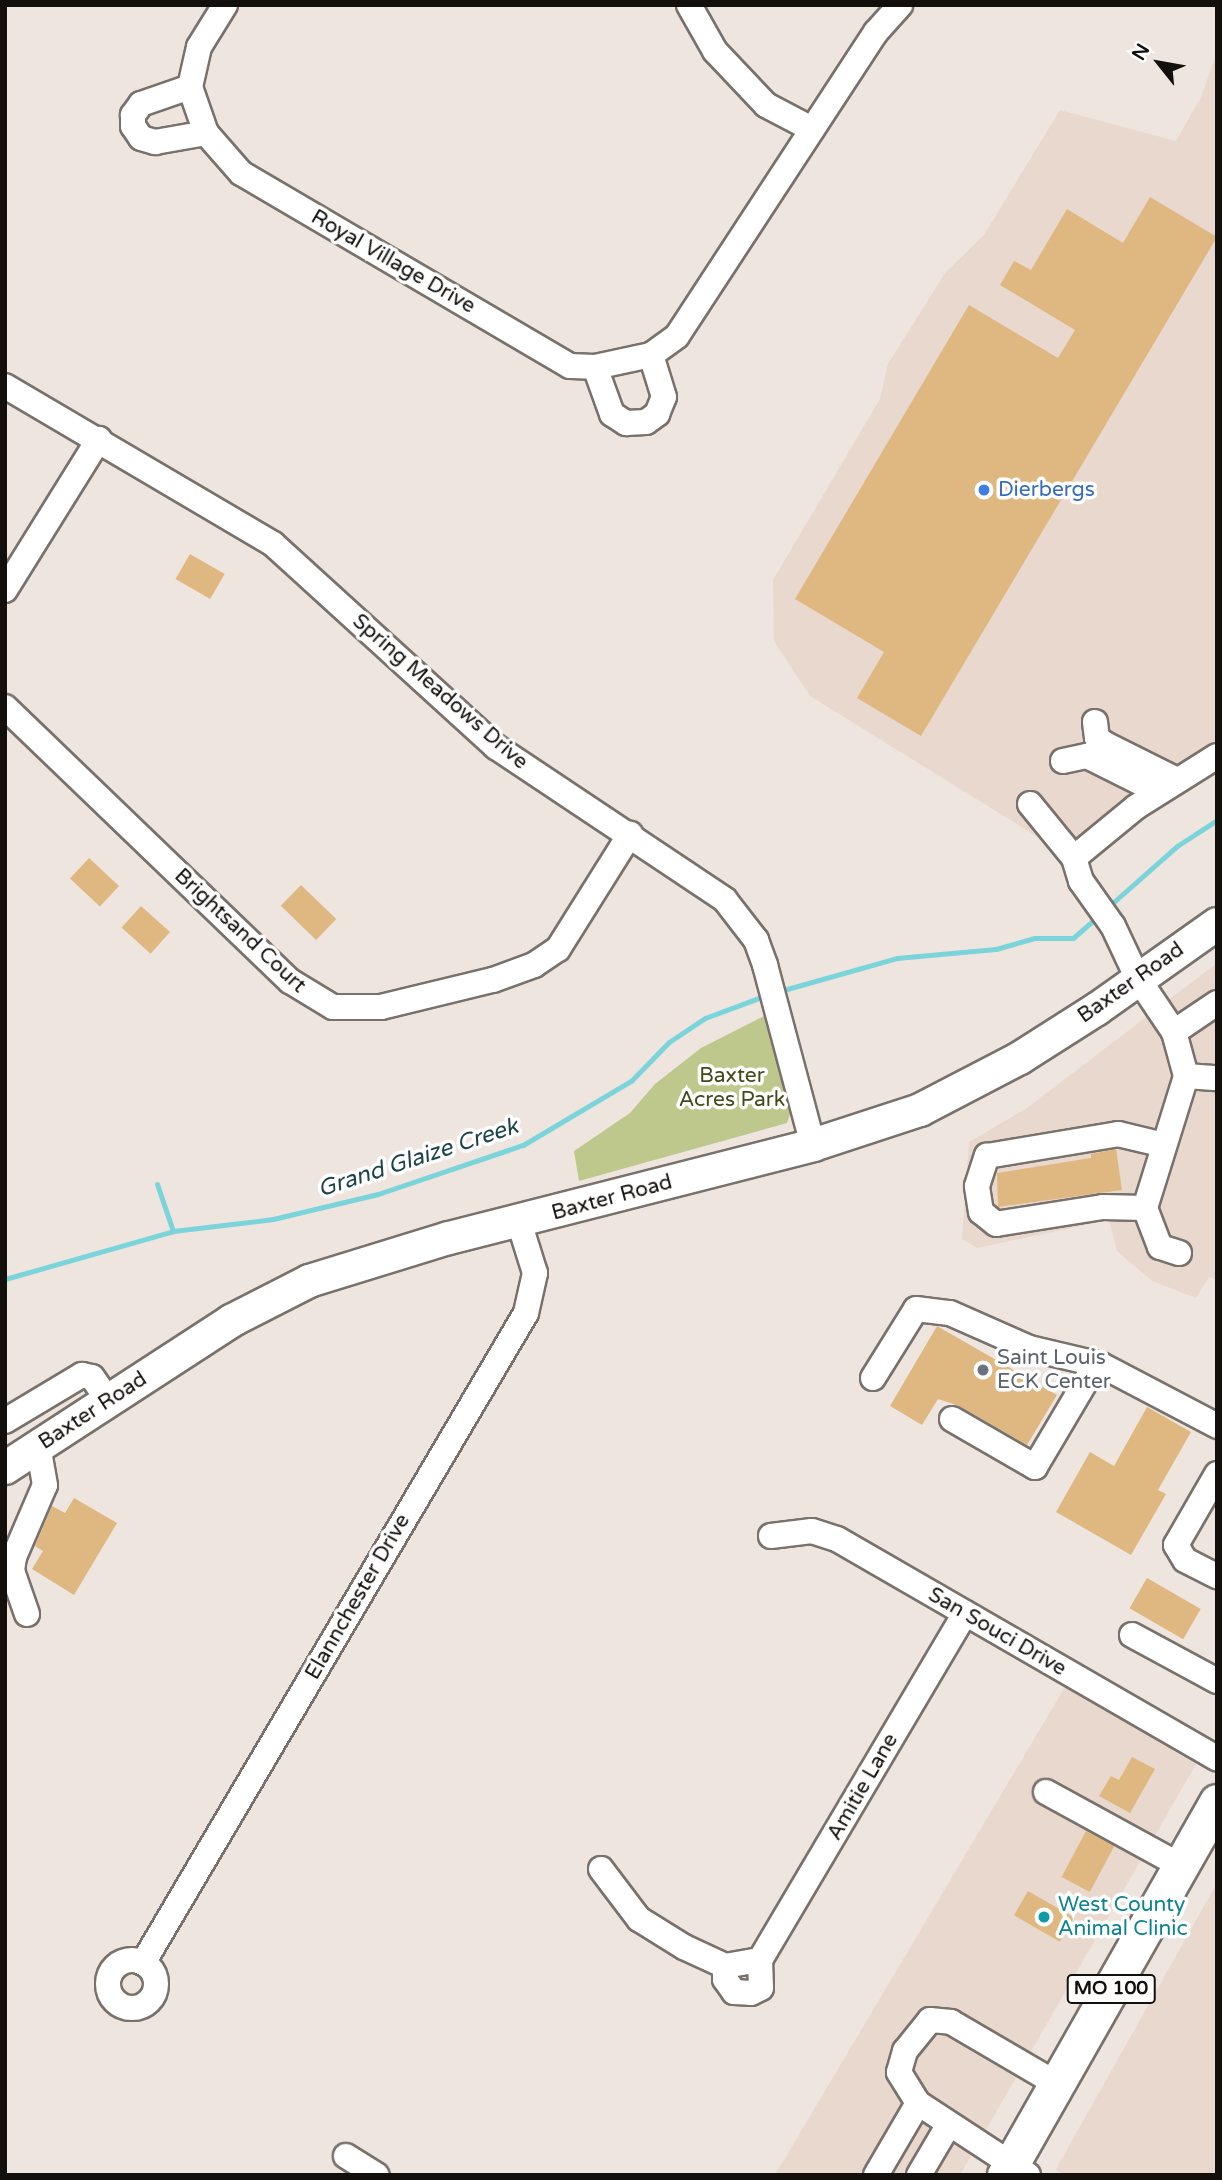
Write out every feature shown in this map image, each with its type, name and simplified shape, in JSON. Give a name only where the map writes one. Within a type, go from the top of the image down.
[{"type":"highway","name":"MO 100","points":[[1015,2171],[1057,2084],[1217,1802]]},
{"type":"main road","name":"Baxter Road","points":[[5,1468],[231,1321],[309,1281],[449,1238],[813,1145],[920,1110],[1020,1058],[1097,1009],[1137,977],[1217,924]]},
{"type":"street","points":[[206,133],[155,142],[141,138],[133,126],[133,115],[141,103],[190,87],[199,47],[225,5]]},
{"type":"street","points":[[689,5],[715,51],[766,105],[812,129]]},
{"type":"street","name":"Royal Village Drive","points":[[190,87],[206,133],[241,173],[570,366],[595,368],[651,355],[677,336],[812,129],[900,5]]},
{"type":"street","points":[[595,368],[612,414],[626,423],[646,422],[657,414],[664,397],[651,355]]},
{"type":"street","name":"Spring Meadows Drive","points":[[5,386],[273,544],[496,747],[725,900],[756,940],[765,965],[813,1145]]},
{"type":"street","points":[[5,590],[99,439]]},
{"type":"street","name":"Brightsand Court","points":[[5,707],[290,981],[333,1007],[381,1007],[493,980],[534,965],[558,949],[629,834]]},
{"type":"street","points":[[1095,722],[1097,737],[1168,786]]},
{"type":"street","points":[[1063,761],[1087,756],[1168,786]]},
{"type":"street","points":[[1074,858],[1168,786],[1217,756]]},
{"type":"street","points":[[1030,804],[1074,858],[1081,881],[1113,926],[1137,977],[1174,1032],[1186,1076],[1144,1208],[1160,1247],[1178,1253]]},
{"type":"street","points":[[1174,1032],[1217,1003]]},
{"type":"street","points":[[1186,1076],[1217,1077]]},
{"type":"street","points":[[1144,1208],[1103,1207],[996,1224],[981,1212],[977,1186],[987,1156],[1118,1134],[1164,1145]]},
{"type":"street","name":"Elannchester Drive","points":[[143,1963],[526,1313],[535,1273],[519,1222]]},
{"type":"street","points":[[873,1378],[916,1308],[950,1313],[1030,1348],[1096,1364],[1217,1426]]},
{"type":"street","points":[[952,1419],[1035,1467],[1096,1364]]},
{"type":"street","points":[[5,1421],[82,1375],[92,1377],[109,1401]]},
{"type":"street","points":[[27,1614],[12,1571],[14,1557],[46,1485],[38,1447]]},
{"type":"street","points":[[1217,1474],[1176,1545],[1185,1560],[1217,1576]]},
{"type":"street","name":"San Souci Drive","points":[[771,1536],[812,1531],[837,1539],[1217,1758]]},
{"type":"street","name":"Amitie Lane","points":[[601,1869],[639,1919],[725,1966],[760,1960],[965,1613]]},
{"type":"street","points":[[1132,1636],[1217,1681]]},
{"type":"street","points":[[1046,1792],[1181,1866]]},
{"type":"street","points":[[1015,2171],[918,2103],[899,2072],[905,2050],[930,2020],[951,2022],[1057,2084]]},
{"type":"street","points":[[876,2175],[918,2103]]},
{"type":"street","points":[[919,2175],[949,2124]]},
{"type":"street","points":[[346,2156],[376,2175]]},
{"type":"shaded area","points":[[1217,52],[1217,748],[1062,852],[810,696],[774,641],[773,580],[880,399],[888,364],[945,273],[984,235],[1060,110],[1176,141],[1201,97]]},
{"type":"shaded area","points":[[1217,963],[1217,1280],[1209,1277],[1196,1298],[1152,1281],[1117,1251],[1109,1220],[977,1248],[962,1239],[969,1142],[1027,1108]]},
{"type":"shaded area","points":[[1065,1687],[1196,1764],[960,2175],[775,2175]]},
{"type":"shaded area","points":[[1217,1883],[1217,2175],[1062,2175],[1056,2169]]},
{"type":"green space","name":"Baxter Acres Park","points":[[766,1015],[790,1114],[787,1123],[579,1181],[574,1151],[630,1113],[655,1084],[701,1048]]},
{"type":"building","points":[[1150,197],[1217,237],[921,736],[857,698],[884,652],[795,599],[969,305],[1058,358],[1075,330],[1000,285],[1014,261],[1031,270],[1067,209],[1123,243]]},
{"type":"building","points":[[190,554],[225,574],[210,599],[176,579]]},
{"type":"building","points":[[89,858],[119,886],[100,906],[70,878]]},
{"type":"building","points":[[301,885],[336,919],[316,940],[281,906]]},
{"type":"building","points":[[141,906],[170,932],[151,954],[122,928]]},
{"type":"building","points":[[1116,1149],[1122,1190],[998,1207],[997,1173],[1091,1158],[1091,1154]]},
{"type":"building","points":[[937,1326],[1057,1395],[1027,1445],[959,1406],[938,1399],[922,1425],[890,1406]]},
{"type":"building","points":[[1147,1407],[1191,1432],[1158,1490],[1166,1494],[1131,1555],[1056,1512],[1090,1452],[1114,1466]]},
{"type":"building","points":[[74,1498],[117,1523],[74,1595],[32,1569],[43,1551],[35,1546],[52,1506],[65,1513]]},
{"type":"building","points":[[1147,1578],[1201,1609],[1183,1639],[1130,1608]]},
{"type":"building","points":[[1132,1757],[1155,1769],[1130,1813],[1099,1796],[1111,1776],[1119,1780]]},
{"type":"building","points":[[1086,1831],[1114,1846],[1090,1892],[1062,1877]]},
{"type":"building","name":"West County Animal Clinic","points":[[1028,1891],[1074,1918],[1060,1942],[1014,1915]]},
{"type":"waterway","name":"Grand Glaize Creek","points":[[1108,907],[1177,846],[1217,820]]},
{"type":"waterway","name":"Grand Glaize Creek","points":[[780,991],[897,958],[996,949],[1034,938],[1073,938],[1098,916]]},
{"type":"waterway","name":"Grand Glaize Creek","points":[[5,1279],[173,1231],[273,1219],[378,1194],[523,1145],[631,1081],[669,1042],[705,1018],[767,995]]},
{"type":"waterway","points":[[157,1184],[173,1231]]},
{"type":"place","name":"Dierbergs","points":[[984,490]]},
{"type":"place","name":"Saint Louis ECK Center","points":[[983,1370]]},
{"type":"place","name":"West County Animal Clinic","points":[[1044,1917]]}]
